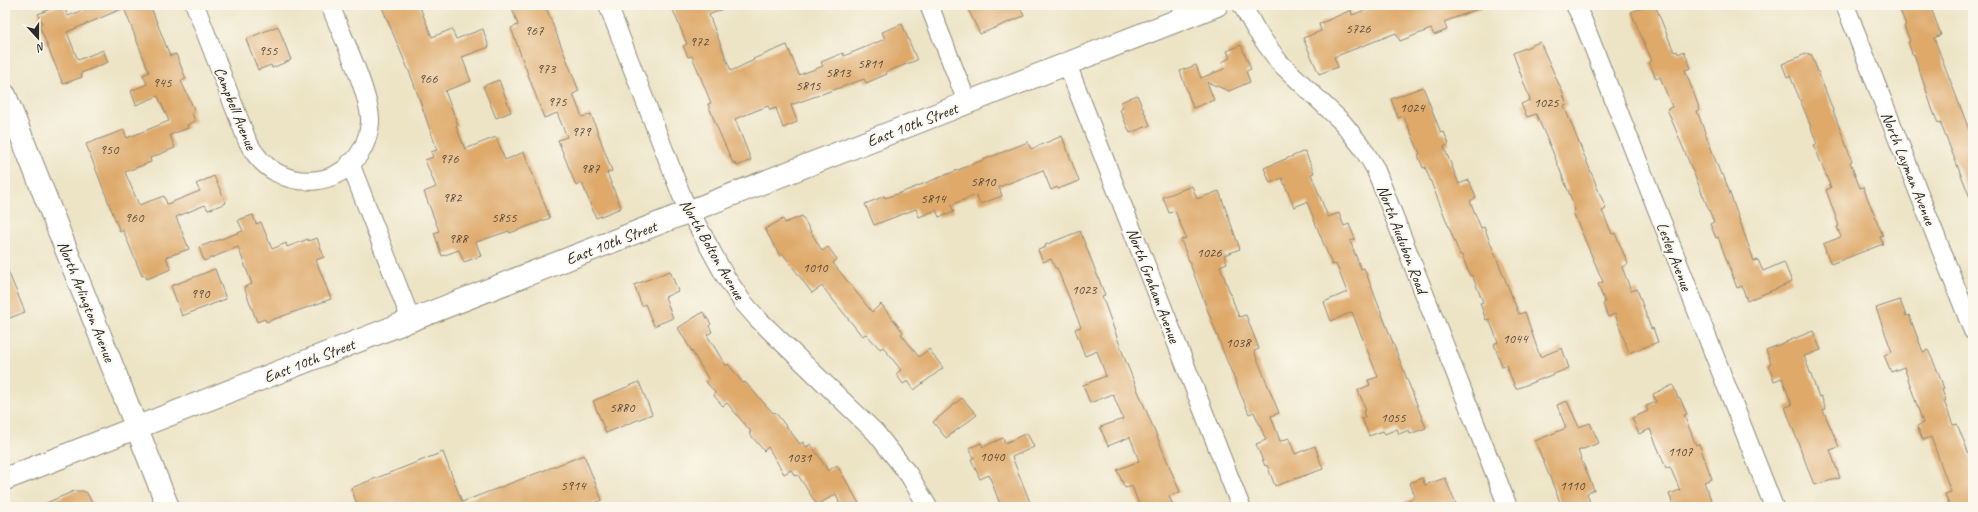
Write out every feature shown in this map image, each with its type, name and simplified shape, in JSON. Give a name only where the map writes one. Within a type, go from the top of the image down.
[{"type":"main road","name":"East 10th Street","points":[[5,479],[1217,5]]},
{"type":"main road","name":"North Arlington Avenue","points":[[6,99],[168,507]]},
{"type":"street","name":"Campbell Avenue","points":[[195,5],[247,140],[260,160],[278,175],[300,181],[316,180],[331,176],[338,173],[350,163],[360,152],[367,138],[370,122],[369,107],[330,5]]},
{"type":"street","name":"North Bolton Avenue","points":[[608,5],[680,193],[725,276],[742,301],[757,318],[876,432],[909,475],[928,507]]},
{"type":"street","points":[[929,5],[967,102]]},
{"type":"street","name":"North Audubon Road","points":[[1242,5],[1259,35],[1279,62],[1343,123],[1362,147],[1375,168],[1508,507]]},
{"type":"street","name":"Lesley Avenue","points":[[1575,5],[1583,21],[1774,507]]},
{"type":"street","name":"North Layman Avenue","points":[[1845,5],[1973,331]]},
{"type":"street","name":"North Graham Avenue","points":[[1067,64],[1241,507]]},
{"type":"street","points":[[350,163],[411,320]]},
{"type":"building","points":[[63,5],[68,16],[96,5],[150,5],[170,56],[176,54],[186,79],[181,81],[194,109],[192,114],[195,121],[187,125],[188,128],[170,135],[175,148],[150,158],[151,162],[125,172],[139,205],[164,196],[167,204],[200,191],[196,184],[214,176],[226,203],[208,210],[205,205],[176,217],[189,249],[166,257],[171,269],[147,279],[145,275],[142,276],[123,230],[120,232],[86,144],[124,130],[127,138],[169,121],[158,96],[136,105],[131,91],[147,84],[143,75],[149,72],[124,8],[67,32],[78,60],[103,50],[108,62],[81,73],[82,77],[63,84],[39,25],[42,23],[38,14]]},
{"type":"building","points":[[381,5],[419,5],[432,37],[452,29],[456,39],[483,29],[489,47],[462,57],[471,81],[445,91],[458,125],[456,126],[465,149],[496,137],[505,160],[524,152],[550,218],[510,233],[509,231],[476,242],[481,256],[464,262],[459,250],[442,256],[434,233],[439,231],[424,192],[436,187],[425,160],[433,157],[431,152],[437,150],[413,81]]},
{"type":"building","points":[[511,5],[545,5],[579,91],[573,94],[582,117],[591,114],[612,171],[607,173],[621,208],[596,218],[582,183],[576,186],[558,140],[567,137],[557,113],[544,118],[511,28],[518,25]]},
{"type":"building","points":[[671,5],[732,5],[709,15],[731,71],[754,60],[753,59],[787,45],[799,75],[823,66],[821,62],[843,53],[844,56],[885,39],[882,32],[902,24],[917,60],[886,72],[887,74],[866,83],[864,79],[791,105],[797,122],[783,128],[776,108],[770,110],[768,106],[735,119],[751,160],[737,166],[735,162],[733,163],[716,125],[708,104],[711,103],[692,56],[688,57],[683,46],[687,44]]},
{"type":"building","points":[[966,5],[1019,5],[1024,16],[980,34]]},
{"type":"building","points":[[1378,5],[1485,6],[1444,22],[1447,30],[1434,35],[1431,29],[1400,41],[1396,33],[1334,57],[1338,67],[1319,74],[1303,38],[1321,31],[1319,24],[1351,10],[1352,15]]},
{"type":"building","points":[[1650,5],[1655,5],[1674,52],[1677,51],[1678,54],[1684,51],[1691,68],[1685,70],[1700,110],[1697,111],[1721,175],[1723,174],[1754,261],[1758,260],[1763,271],[1784,262],[1792,282],[1747,301],[1742,286],[1737,288],[1718,237],[1716,238],[1710,224],[1714,222],[1667,109],[1672,107],[1660,77],[1656,79],[1649,62],[1652,61],[1631,12]]},
{"type":"building","points":[[1898,5],[1930,5],[1941,35],[1934,38],[1973,140],[1973,205],[1940,122],[1938,123],[1933,111],[1914,54],[1912,54],[1908,42],[1910,41],[1904,26],[1906,25]]},
{"type":"building","points":[[278,26],[291,60],[272,68],[271,65],[258,70],[246,39]]},
{"type":"building","points":[[1540,42],[1561,89],[1567,105],[1564,106],[1606,209],[1602,211],[1612,234],[1615,233],[1628,264],[1622,267],[1631,291],[1637,289],[1651,329],[1653,328],[1658,342],[1629,353],[1615,314],[1608,317],[1603,304],[1605,303],[1598,284],[1603,282],[1573,212],[1575,211],[1573,203],[1552,150],[1536,114],[1527,117],[1521,104],[1530,100],[1513,53]]},
{"type":"building","points":[[1241,45],[1251,69],[1246,71],[1250,82],[1229,91],[1207,82],[1214,100],[1193,108],[1180,71],[1196,65],[1201,78],[1224,69],[1222,62],[1230,58],[1227,51]]},
{"type":"building","points":[[1808,53],[1809,55],[1811,54],[1828,97],[1852,161],[1850,162],[1860,188],[1863,187],[1883,236],[1880,237],[1883,244],[1831,264],[1823,244],[1841,237],[1837,227],[1839,226],[1826,190],[1831,188],[1814,145],[1817,144],[1806,114],[1790,76],[1787,77],[1782,64]]},
{"type":"building","points":[[499,80],[511,112],[496,118],[483,86]]},
{"type":"building","points":[[1423,87],[1441,133],[1444,132],[1449,144],[1444,147],[1459,184],[1469,180],[1476,198],[1470,201],[1481,228],[1484,227],[1519,314],[1525,312],[1540,357],[1562,348],[1569,368],[1516,389],[1506,365],[1502,366],[1494,344],[1498,342],[1489,319],[1486,320],[1480,303],[1483,302],[1472,275],[1470,276],[1462,255],[1460,255],[1425,167],[1423,168],[1418,155],[1420,154],[1408,126],[1403,116],[1398,118],[1391,99]]},
{"type":"building","points":[[1137,95],[1150,125],[1130,133],[1120,110],[1123,108],[1121,102]]},
{"type":"building","points":[[1062,136],[1079,181],[1058,189],[1057,187],[1051,190],[1043,170],[999,187],[1002,196],[980,204],[976,195],[951,205],[954,212],[939,217],[936,210],[919,217],[916,209],[874,225],[865,204],[885,196],[885,198],[903,192],[1028,142],[1031,149]]},
{"type":"building","points":[[1305,151],[1314,173],[1311,174],[1328,217],[1339,213],[1344,226],[1349,224],[1355,239],[1350,241],[1361,269],[1364,268],[1426,428],[1410,434],[1409,430],[1399,434],[1397,429],[1385,434],[1383,431],[1369,436],[1362,418],[1365,417],[1363,412],[1366,410],[1358,390],[1370,385],[1368,380],[1378,377],[1352,312],[1331,321],[1324,302],[1347,292],[1336,264],[1332,265],[1307,202],[1294,207],[1282,178],[1270,183],[1264,168]]},
{"type":"building","points":[[1192,186],[1197,199],[1219,191],[1240,249],[1224,255],[1227,263],[1220,266],[1239,317],[1246,315],[1259,349],[1254,351],[1279,413],[1271,416],[1280,441],[1289,438],[1295,454],[1315,446],[1323,469],[1275,486],[1267,465],[1265,466],[1256,444],[1266,440],[1254,412],[1249,414],[1225,356],[1181,240],[1186,238],[1175,211],[1169,213],[1163,197]]},
{"type":"building","points":[[253,215],[256,224],[261,222],[272,249],[286,243],[287,247],[308,239],[308,241],[317,238],[324,257],[316,260],[331,299],[266,322],[265,319],[257,322],[244,287],[252,284],[238,247],[204,261],[199,247],[243,231],[238,220]]},
{"type":"building","points":[[802,216],[822,251],[828,247],[837,259],[833,263],[872,312],[881,304],[903,332],[901,334],[919,357],[929,349],[943,368],[914,390],[908,381],[903,384],[896,374],[901,370],[883,347],[880,349],[866,334],[862,336],[822,286],[812,293],[783,254],[780,256],[765,229],[783,219],[785,223]]},
{"type":"building","points":[[1080,231],[1105,295],[1102,296],[1126,362],[1180,492],[1169,496],[1174,507],[1140,507],[1132,486],[1125,488],[1117,470],[1139,461],[1130,437],[1108,446],[1100,427],[1123,419],[1113,394],[1090,403],[1083,385],[1106,376],[1097,351],[1085,356],[1075,329],[1081,327],[1057,268],[1055,268],[1051,259],[1043,262],[1038,250],[1046,247],[1045,245]]},
{"type":"building","points":[[5,264],[25,312],[5,320]]},
{"type":"building","points":[[215,269],[226,299],[182,316],[171,286]]},
{"type":"building","points":[[670,271],[678,291],[665,297],[673,318],[654,326],[645,304],[642,306],[634,285]]},
{"type":"building","points":[[1900,300],[1906,316],[1909,315],[1923,352],[1928,350],[1939,374],[1944,389],[1942,390],[1946,400],[1944,401],[1953,425],[1957,424],[1973,464],[1973,507],[1950,507],[1945,494],[1951,492],[1931,437],[1923,440],[1917,426],[1923,423],[1904,367],[1891,372],[1884,355],[1892,352],[1876,308]]},
{"type":"building","points":[[703,312],[711,324],[709,326],[712,332],[707,335],[726,366],[728,364],[743,383],[745,382],[773,413],[775,412],[800,444],[803,442],[806,447],[811,444],[828,471],[837,465],[861,507],[841,507],[836,494],[817,505],[798,475],[795,476],[791,470],[784,474],[768,447],[764,451],[749,433],[751,432],[727,403],[723,406],[714,396],[715,392],[706,382],[709,380],[678,328]]},
{"type":"building","points":[[1813,331],[1821,350],[1804,356],[1819,397],[1821,396],[1826,409],[1823,410],[1839,447],[1830,450],[1840,478],[1814,485],[1785,407],[1792,405],[1782,378],[1774,381],[1768,365],[1771,363],[1766,350]]},
{"type":"building","points":[[639,382],[652,414],[606,433],[593,401]]},
{"type":"building","points":[[1673,385],[1687,414],[1684,415],[1696,445],[1699,444],[1712,479],[1704,482],[1714,507],[1674,507],[1669,494],[1680,490],[1670,467],[1666,468],[1650,429],[1639,434],[1632,418],[1648,411],[1646,406],[1656,402],[1653,394]]},
{"type":"building","points":[[962,398],[977,415],[946,438],[933,422]]},
{"type":"building","points":[[1567,401],[1579,427],[1590,423],[1599,443],[1578,451],[1594,490],[1587,493],[1590,503],[1586,504],[1587,507],[1562,507],[1535,441],[1566,428],[1557,405]]},
{"type":"building","points":[[1027,433],[1034,447],[1012,457],[1032,507],[1001,507],[989,475],[980,479],[971,459],[974,458],[969,448],[981,443],[983,447],[1003,438],[1005,443]]},
{"type":"building","points":[[443,452],[462,502],[584,455],[602,500],[585,507],[358,507],[351,488]]},
{"type":"building","points":[[1422,478],[1425,485],[1445,478],[1457,507],[1393,507],[1415,497],[1410,483]]},
{"type":"building","points":[[74,491],[83,491],[87,493],[94,507],[37,507]]}]
